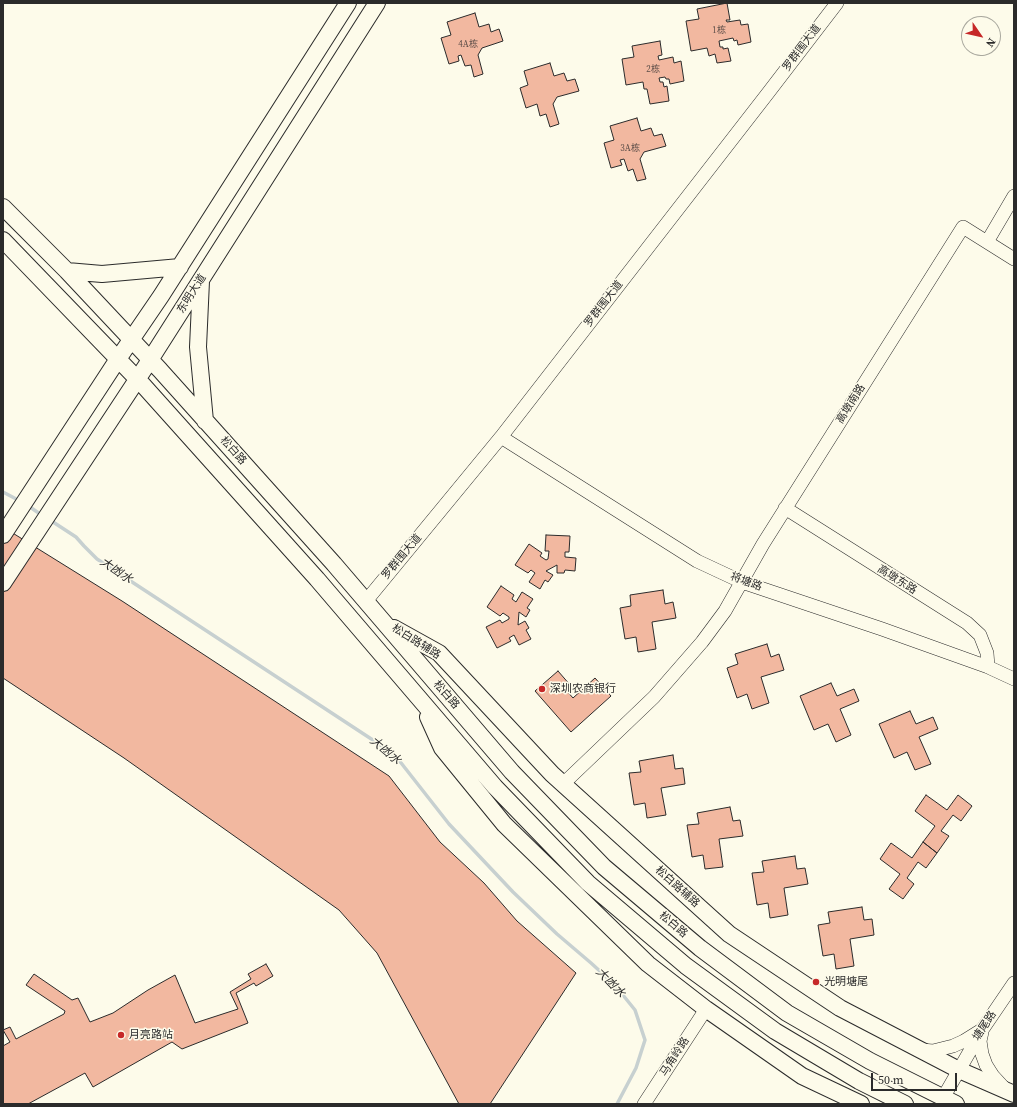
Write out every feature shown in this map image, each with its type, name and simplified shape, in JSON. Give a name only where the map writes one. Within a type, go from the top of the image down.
[{"type":"main road","points":[[3,535],[180,267],[348,3]]},
{"type":"main road","name":"东明大道","points":[[3,583],[150,360],[378,3]]},
{"type":"main road","name":"松白路","points":[[3,207],[67,271],[150,360],[334,564],[512,772],[604,867],[700,948],[787,1012],[870,1062],[949,1101]]},
{"type":"main road","name":"松白路","points":[[3,240],[137,379],[317,579],[495,787],[588,883],[686,966],[775,1031],[859,1081],[905,1104]]},
{"type":"main road","points":[[67,271],[102,274],[180,267]]},
{"type":"main road","points":[[201,280],[198,347],[205,421]]},
{"type":"main road","name":"松白路辅路","points":[[384,622],[438,653],[563,784],[729,934],[840,1008],[959,1070],[1010,1092]]},
{"type":"main road","points":[[421,700],[442,748],[504,824],[648,964],[706,1009],[802,1076],[861,1104]]},
{"type":"street","name":"罗群围大道","points":[[366,601],[501,437],[837,3]]},
{"type":"street","points":[[1014,196],[986,242],[1014,260]]},
{"type":"street","name":"高墩南路","points":[[563,784],[654,697],[702,642],[725,611],[785,508],[963,227],[986,242]]},
{"type":"street","name":"将塘路","points":[[501,437],[697,561],[742,582],[882,628],[988,667],[1014,679]]},
{"type":"street","name":"高墩东路","points":[[785,508],[966,623],[980,635],[987,653],[988,667]]},
{"type":"street","name":"塘尾路","points":[[949,1101],[959,1070],[982,1030],[1014,983]]},
{"type":"street","name":"马角岭路","points":[[644,1104],[706,1009]]},
{"type":"street","points":[[921,1050],[933,1051],[953,1046],[982,1030]]},
{"type":"street","points":[[982,1030],[980,1041],[982,1054],[986,1065],[993,1076],[1010,1092]]},
{"type":"building","points":[[727,3],[730,20],[726,20],[727,22],[740,20],[741,25],[748,24],[751,42],[738,45],[737,40],[734,41],[733,38],[719,41],[720,47],[723,47],[723,49],[728,48],[731,61],[717,63],[715,54],[709,56],[707,48],[691,51],[686,21],[699,19],[697,9]]},
{"type":"building","points":[[475,13],[479,27],[489,24],[491,32],[499,29],[503,41],[482,48],[478,55],[483,74],[474,77],[471,65],[465,66],[461,55],[458,56],[459,61],[449,64],[441,38],[451,35],[447,22]]},
{"type":"building","points":[[660,41],[662,55],[658,56],[659,60],[673,57],[674,63],[681,61],[684,81],[670,84],[669,79],[666,79],[665,77],[659,78],[660,82],[663,82],[664,87],[667,86],[669,101],[650,104],[647,89],[644,89],[643,82],[626,85],[622,59],[634,57],[632,46]]},
{"type":"building","points":[[550,63],[554,76],[564,73],[567,81],[575,79],[579,91],[557,97],[553,104],[559,124],[550,127],[546,114],[540,116],[537,104],[526,108],[520,88],[528,85],[524,71]]},
{"type":"building","points":[[637,118],[641,131],[651,128],[654,136],[662,134],[666,146],[644,152],[640,159],[646,179],[637,181],[633,169],[628,171],[624,159],[620,160],[622,165],[611,168],[604,143],[614,140],[610,126]]},
{"type":"building","points":[[3,527],[122,601],[389,776],[440,842],[484,883],[517,921],[576,973],[490,1104],[459,1104],[377,953],[339,910],[124,758],[3,678]]},
{"type":"building","points":[[546,535],[570,536],[569,552],[565,552],[565,557],[576,558],[575,571],[565,570],[564,573],[557,573],[557,565],[546,571],[553,575],[548,582],[545,580],[540,589],[529,582],[535,573],[531,570],[528,573],[515,565],[529,544],[542,553],[540,556],[546,560],[548,559],[549,551],[545,551]]},
{"type":"building","points":[[501,586],[514,595],[512,599],[516,602],[522,592],[533,599],[527,608],[530,610],[526,617],[519,612],[518,625],[525,621],[529,628],[526,630],[531,639],[519,645],[514,635],[509,638],[511,641],[497,648],[486,627],[500,620],[502,623],[509,619],[509,617],[503,613],[500,616],[487,607]]},
{"type":"building","points":[[663,590],[665,604],[673,602],[676,618],[652,622],[656,649],[638,652],[636,637],[625,639],[620,608],[631,606],[630,595]]},
{"type":"building","points":[[767,644],[771,657],[779,654],[784,670],[761,677],[769,703],[752,709],[747,694],[737,698],[727,668],[738,664],[735,654]]},
{"type":"building","points":[[558,671],[571,686],[566,690],[573,698],[595,678],[611,696],[571,732],[535,691]]},
{"type":"building","points":[[831,683],[837,696],[854,689],[859,701],[840,709],[851,735],[836,742],[828,724],[814,730],[800,696]]},
{"type":"building","points":[[910,711],[916,724],[933,717],[938,729],[919,737],[931,764],[915,770],[907,752],[894,758],[879,724]]},
{"type":"building","points":[[673,755],[675,769],[683,768],[685,784],[661,788],[666,815],[647,818],[645,803],[634,805],[629,773],[641,772],[639,761]]},
{"type":"building","points":[[926,795],[947,810],[958,795],[972,806],[961,821],[953,815],[941,831],[949,836],[937,853],[923,842],[935,826],[915,811]]},
{"type":"building","points":[[730,807],[733,821],[740,820],[743,836],[719,839],[723,867],[705,869],[703,855],[692,857],[687,825],[699,824],[697,813]]},
{"type":"building","points":[[923,842],[937,853],[926,868],[918,862],[907,878],[914,884],[903,899],[889,889],[900,874],[880,859],[891,843],[912,858]]},
{"type":"building","points":[[795,856],[797,869],[805,868],[808,884],[784,888],[788,915],[770,918],[768,903],[757,905],[752,873],[764,872],[762,861]]},
{"type":"building","points":[[862,907],[864,920],[872,919],[874,935],[850,939],[854,966],[836,969],[834,954],[823,956],[818,925],[830,923],[828,912]]},
{"type":"building","name":"月亮路站","points":[[266,964],[273,976],[256,986],[254,983],[236,993],[248,1023],[182,1049],[172,1042],[93,1087],[85,1073],[28,1104],[3,1104],[3,1046],[10,1042],[3,1030],[10,1027],[16,1039],[64,1014],[65,1011],[26,985],[34,974],[72,1000],[78,998],[90,1022],[113,1013],[148,990],[175,975],[195,1023],[238,1009],[230,992],[251,979],[248,974]]},
{"type":"waterway","name":"大凼水","points":[[3,492],[20,501]]},
{"type":"waterway","name":"大凼水","points":[[27,505],[43,516]]},
{"type":"waterway","name":"大凼水","points":[[50,520],[76,537],[97,559],[382,746],[398,759],[449,824],[513,892],[557,934],[614,984],[635,1010],[645,1040],[636,1068],[617,1104]]},
{"type":"place","name":"深圳农商银行","points":[[542,689]]},
{"type":"place","name":"光明塘尾","points":[[816,982]]},
{"type":"place","name":"月亮路站","points":[[121,1035]]}]
